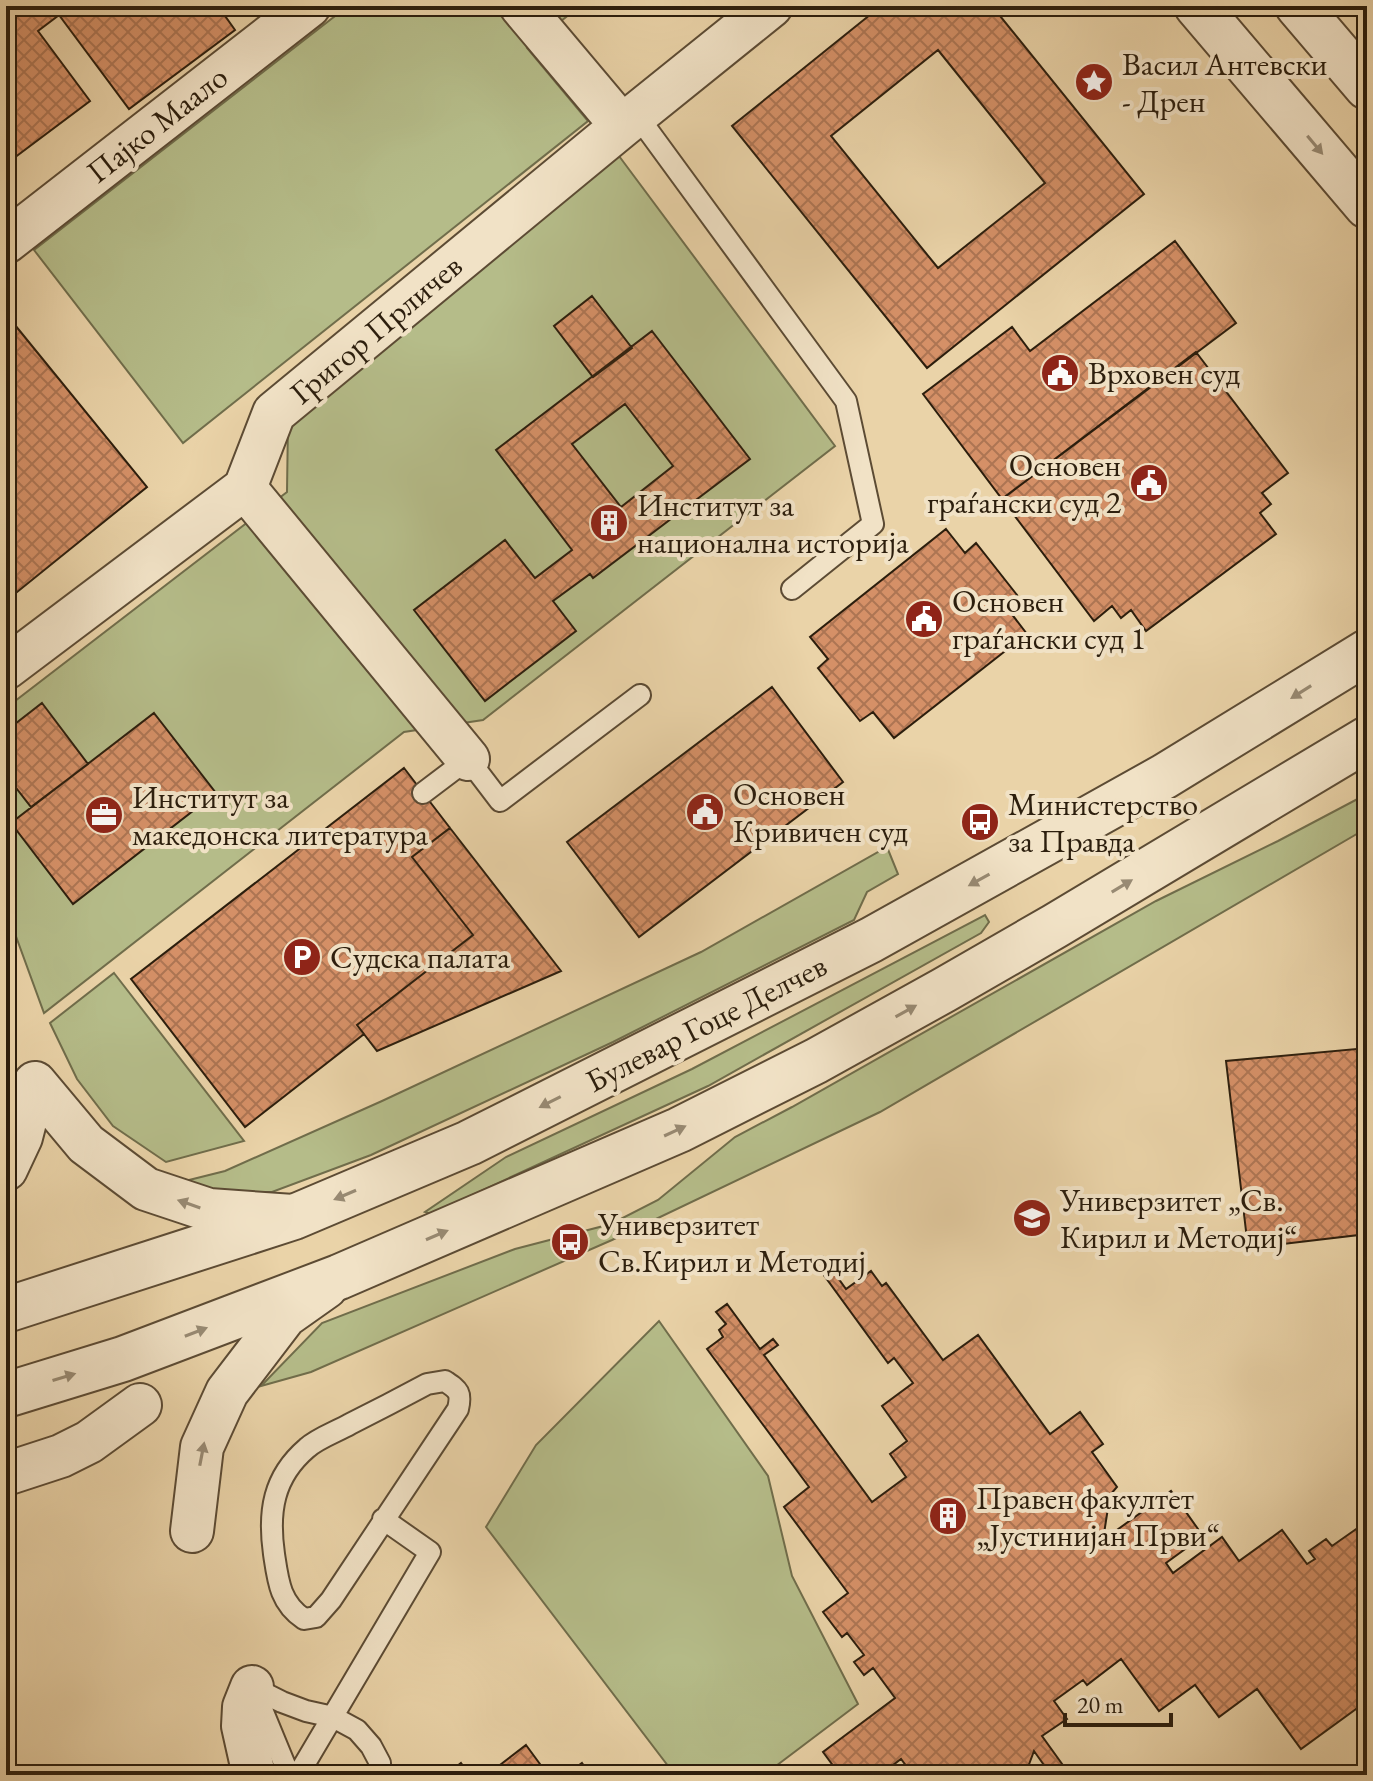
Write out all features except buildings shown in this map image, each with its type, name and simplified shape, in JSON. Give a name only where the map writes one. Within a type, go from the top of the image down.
[{"type":"street","name":"Пајко Маало","points":[[6,242],[309,6]]},
{"type":"street","points":[[521,6],[629,120]]},
{"type":"street","name":"Григор Прличев","points":[[245,488],[274,413],[771,6]]},
{"type":"street","points":[[1197,6],[1367,206]]},
{"type":"street","points":[[1298,6],[1367,87]]},
{"type":"street","points":[[6,668],[245,488],[468,759]]},
{"type":"street","name":"Булевар Гоце Делчев","points":[[6,1310],[294,1217],[469,1143],[871,940],[1165,776],[1367,652]]},
{"type":"street","points":[[6,1395],[123,1359],[339,1277],[679,1130],[816,1061],[944,990],[1367,739]]},
{"type":"street","points":[[6,1169],[21,1137],[35,1083],[86,1144],[146,1189],[209,1210],[294,1217]]},
{"type":"street","points":[[192,1531],[202,1447],[227,1392],[285,1316],[339,1277]]},
{"type":"street","points":[[6,1474],[61,1456],[89,1442],[140,1405]]},
{"type":"street","points":[[252,1687],[244,1707],[243,1726],[254,1775]]},
{"type":"lane","points":[[629,120],[846,401],[873,524],[792,589]]},
{"type":"lane","points":[[423,793],[468,759],[500,801],[640,695]]},
{"type":"lane","points":[[445,1381],[457,1389],[460,1399],[458,1409],[383,1519],[331,1600],[316,1617],[304,1619],[292,1611],[281,1591],[274,1551],[272,1508],[277,1488],[287,1469],[308,1446],[427,1384],[445,1381]]},
{"type":"lane","points":[[298,1775],[430,1552],[383,1519]]},
{"type":"lane","points":[[252,1687],[306,1711],[333,1717],[357,1730],[380,1763],[378,1775]]},
{"type":"lane","points":[[252,1687],[289,1775]]},
{"type":"green space","points":[[348,6],[580,6],[527,48],[588,121],[183,443],[34,250]]},
{"type":"green space","points":[[619,156],[835,446],[483,720],[404,732],[44,1013],[6,909],[6,708],[287,492],[288,422]]},
{"type":"green space","points":[[1367,794],[1367,828],[880,1112],[612,1240],[311,1372],[261,1386],[322,1323],[515,1249],[611,1224],[658,1200],[735,1137],[1156,901]]},
{"type":"green space","points":[[887,847],[898,874],[867,892],[854,920],[613,1042],[371,1155],[272,1192],[214,1192],[173,1184],[225,1171],[701,952]]},
{"type":"green space","points":[[985,915],[989,922],[981,933],[708,1086],[431,1214],[425,1212],[506,1157],[692,1069]]},
{"type":"green space","points":[[114,973],[244,1141],[166,1162],[113,1126],[77,1079],[50,1023]]},
{"type":"green space","points":[[659,1321],[768,1476],[792,1576],[858,1704],[764,1775],[675,1775],[486,1527],[536,1445]]},
{"type":"place","name":"Васил Антевски - Дрен","points":[[1094,82]]},
{"type":"place","name":"Врховен суд","points":[[1060,373]]},
{"type":"place","name":"Основен граѓански суд 2","points":[[1149,483]]},
{"type":"place","name":"Институт за национална историја","points":[[609,523]]},
{"type":"place","name":"Основен граѓански суд 1","points":[[924,619]]},
{"type":"place","name":"Основен Кривичен суд","points":[[705,812]]},
{"type":"place","name":"Институт за македонска литература","points":[[104,815]]},
{"type":"place","name":"Министерство за Правда","points":[[980,822]]},
{"type":"place","name":"Судска палата","points":[[302,957]]},
{"type":"place","name":"Универзитет „Св. Кирил и Методиј“","points":[[1032,1218]]},
{"type":"place","name":"Универзитет Св.Кирил и Методиј","points":[[570,1242]]},
{"type":"place","name":"Правен факултет „Јустинијан Први“","points":[[948,1516]]}]
